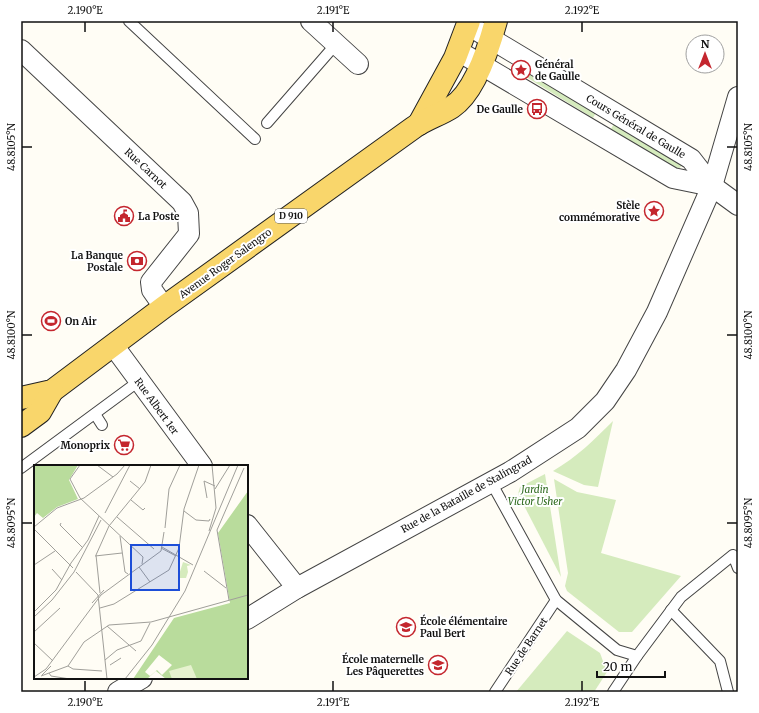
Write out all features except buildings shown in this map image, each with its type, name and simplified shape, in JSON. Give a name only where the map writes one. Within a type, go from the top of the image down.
[{"type":"main road","name":"Avenue Roger Salengro","points":[[419,124],[458,51],[469,23]]},
{"type":"main road","name":"Avenue Roger Salengro","points":[[21,426],[40,412],[52,391],[164,307],[419,124],[452,107],[464,96],[482,65],[494,30]]},
{"type":"main road","name":"Avenue Roger Salengro","points":[[21,398],[52,391]]},
{"type":"street","points":[[311,21],[358,64]]},
{"type":"street","name":"Cours Général de Gaulle","points":[[469,23],[494,30],[691,159],[712,186]]},
{"type":"street","name":"Rue Carnot","points":[[21,50],[182,202],[188,213],[189,234],[154,276],[151,282],[152,290],[164,307]]},
{"type":"street","points":[[458,51],[673,178],[712,186],[738,205]]},
{"type":"street","name":"Rue de la Bataille de Stalingrad","points":[[248,618],[297,588],[510,472],[578,428],[605,401],[626,370],[657,312],[712,186],[738,97]]},
{"type":"street","name":"Rue Albert 1er","points":[[113,345],[201,465]]},
{"type":"street","points":[[248,525],[297,588]]},
{"type":"street","points":[[118,692],[140,679]]},
{"type":"lane","points":[[130,21],[255,139]]},
{"type":"lane","points":[[267,123],[336,44]]},
{"type":"lane","points":[[21,468],[139,381]]},
{"type":"lane","points":[[95,414],[102,425]]},
{"type":"lane","points":[[491,482],[556,600],[617,650],[637,656]]},
{"type":"lane","points":[[613,692],[637,656],[681,597],[733,554],[738,568]]},
{"type":"lane","name":"Rue de Barnet","points":[[495,692],[556,600]]},
{"type":"lane","points":[[670,610],[720,661],[728,692]]},
{"type":"green space","points":[[527,68],[597,111],[593,118],[523,75]]},
{"type":"green space","points":[[615,122],[683,164],[678,170],[611,129]]},
{"type":"green space","points":[[613,421],[598,487],[584,485],[553,471],[578,454]]},
{"type":"green space","name":"Jardin Victor Usher","points":[[545,474],[561,577],[518,494],[520,487]]},
{"type":"green space","points":[[554,479],[577,492],[616,500],[601,553],[681,576],[632,632],[619,632],[567,591],[565,586],[568,573]]},
{"type":"green space","points":[[567,631],[600,653],[607,672],[594,692],[516,692]]},
{"type":"place","name":"Général de Gaulle","points":[[521,70]]},
{"type":"place","name":"De Gaulle","points":[[537,109]]},
{"type":"place","name":"Stèle commémorative","points":[[654,211]]},
{"type":"place","name":"La Poste","points":[[124,216]]},
{"type":"place","name":"La Banque Postale","points":[[137,261]]},
{"type":"place","name":"On Air","points":[[51,321]]},
{"type":"place","name":"Monoprix","points":[[124,445]]},
{"type":"place","name":"École élémentaire Paul Bert","points":[[406,627]]},
{"type":"place","name":"École maternelle Les Pâquerettes","points":[[438,665]]}]
